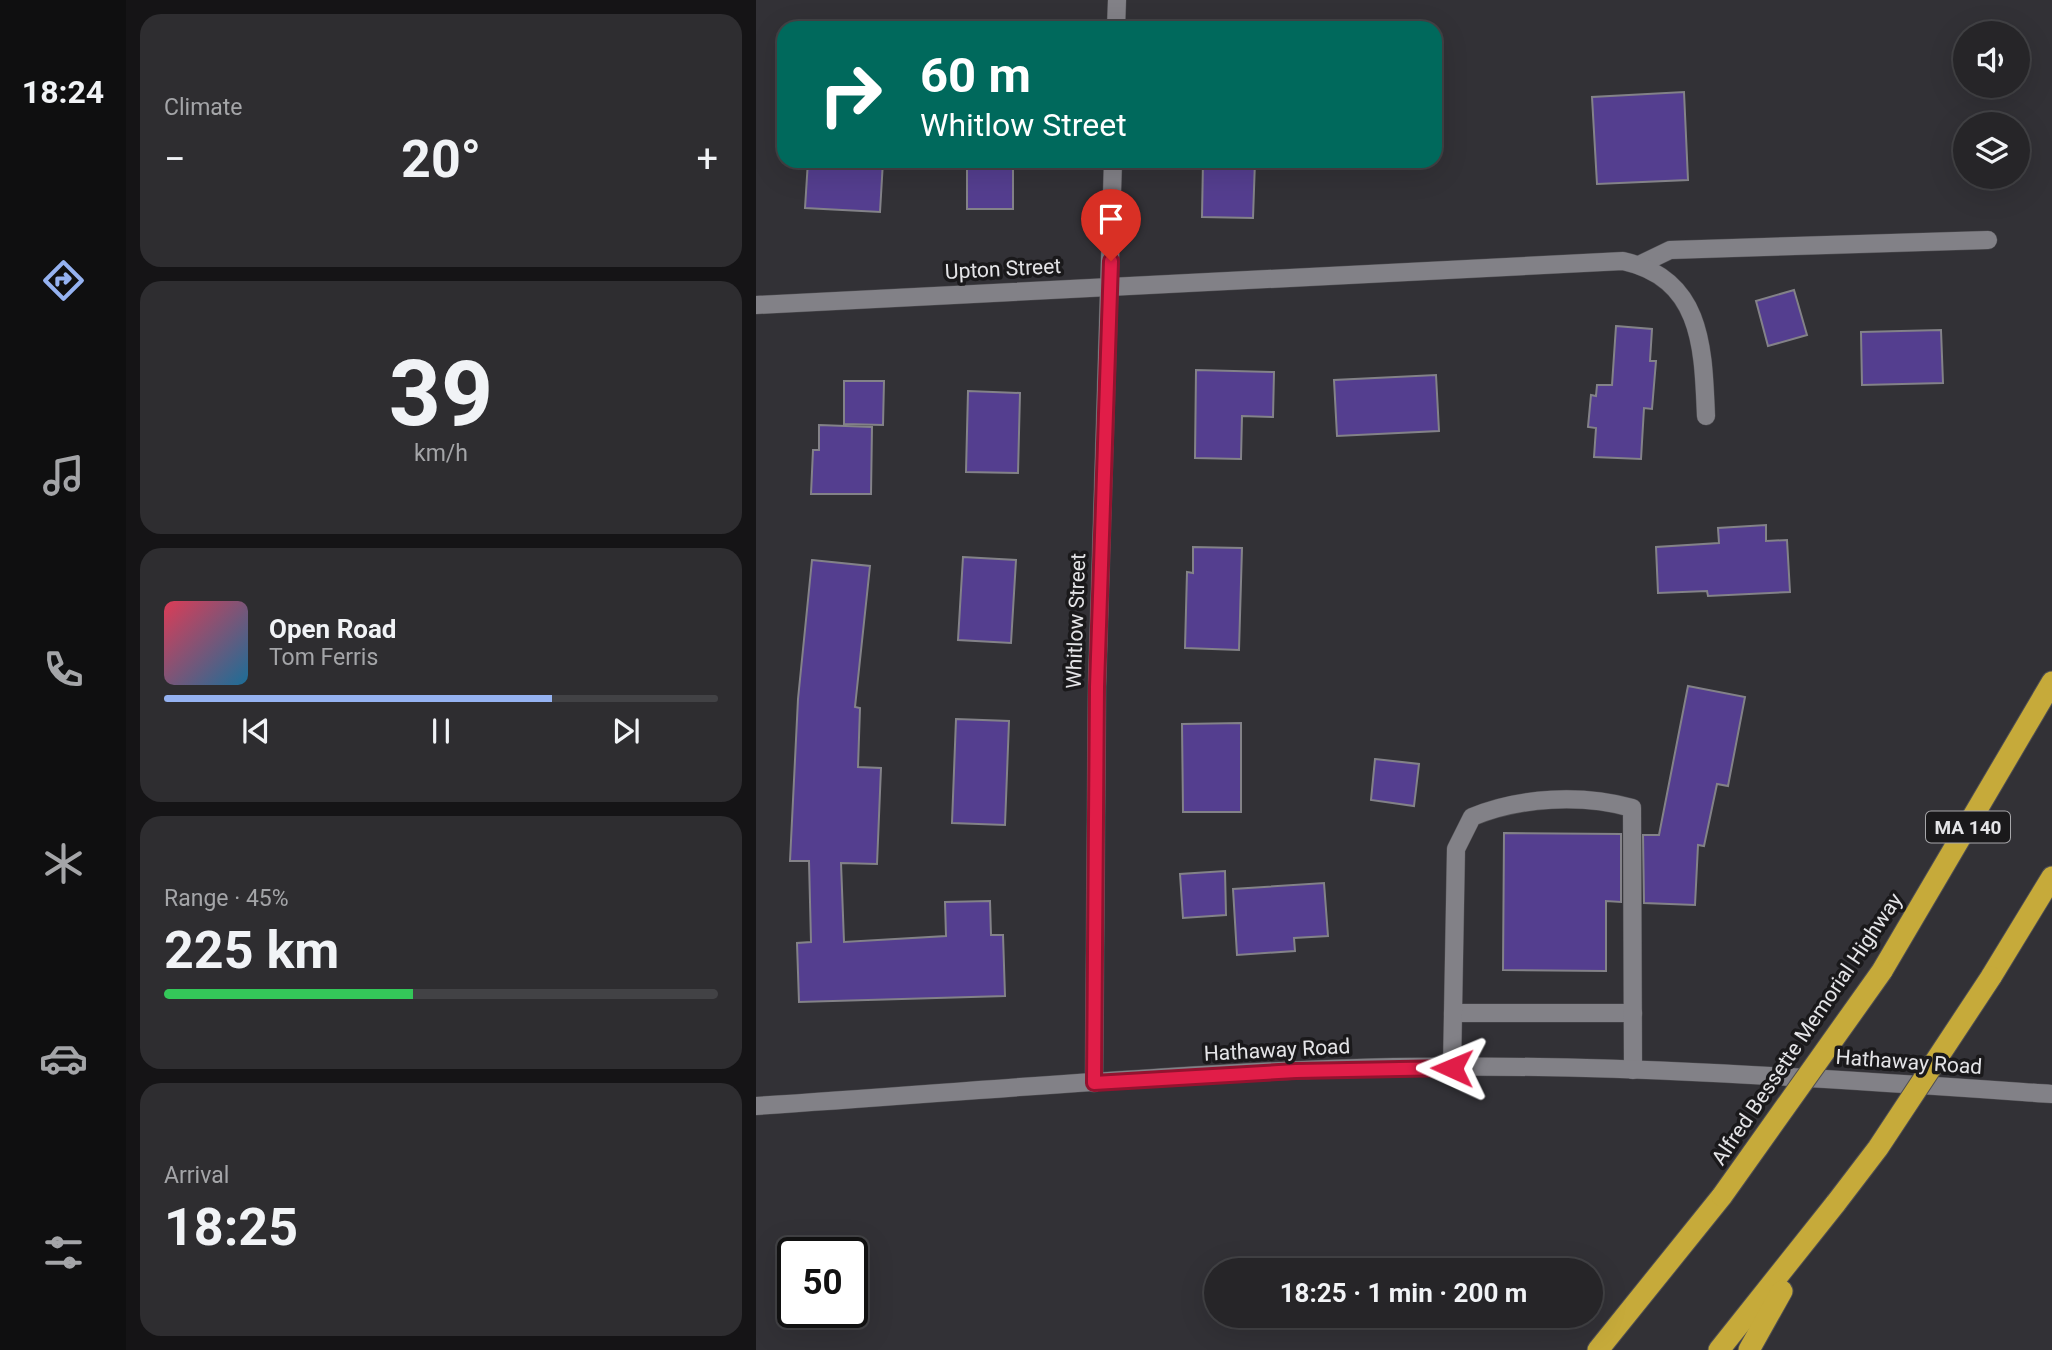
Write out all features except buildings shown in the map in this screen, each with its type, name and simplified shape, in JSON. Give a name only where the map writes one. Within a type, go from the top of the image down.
[{"type":"highway","name":"Alfred Bessette Memorial Highway","points":[[1598,1350],[1722,1196],[1882,971],[2052,682]]},
{"type":"highway","points":[[1719,1350],[1810,1240],[1885,1138],[1991,977],[2052,877]]},
{"type":"highway","points":[[1749,1350],[1810,1240]]},
{"type":"street","points":[[1116,21],[1117,0]]},
{"type":"street","name":"Whitlow Street","points":[[1094,1083],[1097,687],[1113,168]]},
{"type":"street","points":[[1639,265],[1670,250],[1988,240]]},
{"type":"street","name":"Upton Street","points":[[756,305],[1421,270],[1623,261],[1639,265]]},
{"type":"street","points":[[1639,265],[1663,278],[1693,313],[1702,345],[1706,416]]},
{"type":"street","points":[[1452,1068],[1456,849],[1472,817],[1494,808],[1520,804],[1602,800],[1632,808],[1633,1070]]},
{"type":"street","points":[[1453,1013],[1633,1013]]},
{"type":"street","name":"Hathaway Road","points":[[756,1106],[1296,1071],[1452,1068],[1633,1070],[2052,1094]]},
{"type":"route","points":[[1111,261],[1097,687],[1094,1083],[1296,1071],[1452,1068]]}]
